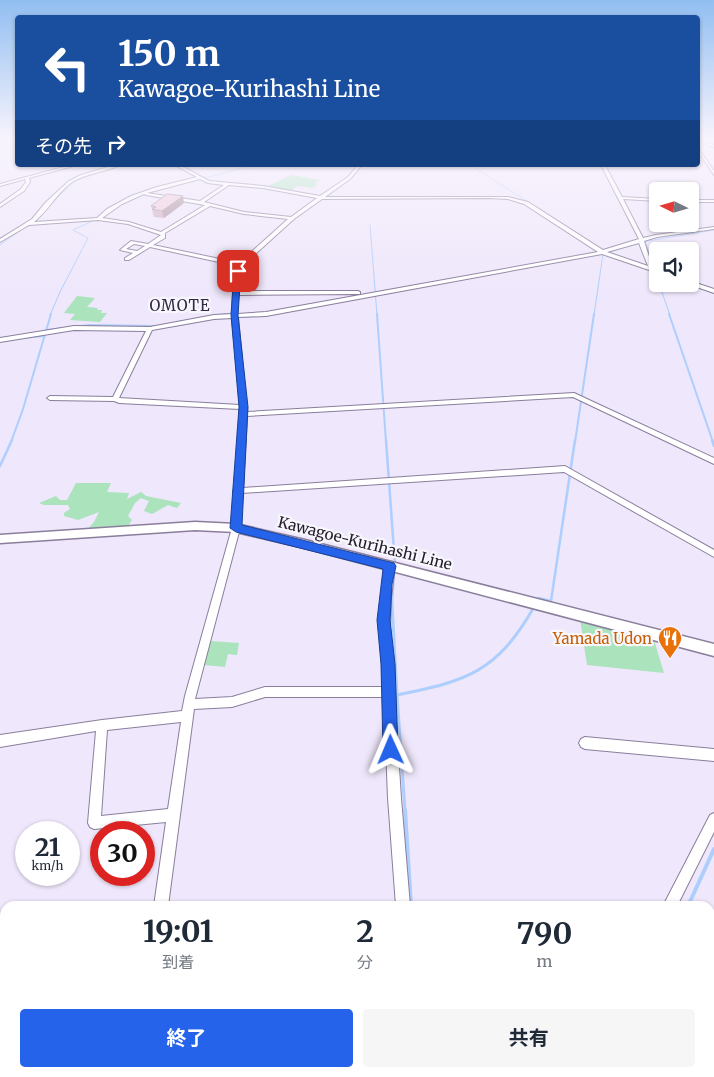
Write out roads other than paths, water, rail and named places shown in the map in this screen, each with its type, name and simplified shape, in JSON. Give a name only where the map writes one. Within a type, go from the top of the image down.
[{"type":"main road","name":"Kawagoe-Kurihashi Line","points":[[0,539],[195,526],[236,528],[714,650]]},
{"type":"street","points":[[0,206],[23,189]]},
{"type":"street","points":[[0,241],[29,224],[63,189]]},
{"type":"street","points":[[98,219],[111,208],[143,194],[160,189]]},
{"type":"street","points":[[202,201],[220,189]]},
{"type":"street","points":[[275,189],[322,198],[488,197],[513,199],[533,207],[602,252],[649,268]]},
{"type":"street","points":[[162,901],[188,704],[236,528],[243,411],[235,315],[240,265],[292,218],[334,189]]},
{"type":"street","points":[[615,189],[642,240],[649,263]]},
{"type":"street","points":[[143,194],[202,201],[244,213],[292,218]]},
{"type":"street","points":[[620,198],[649,200]]},
{"type":"street","points":[[699,201],[714,201]]},
{"type":"street","points":[[29,224],[98,219],[128,223],[162,233],[209,204]]},
{"type":"street","points":[[699,230],[714,228]]},
{"type":"street","points":[[0,340],[74,328],[150,329],[200,319],[266,314],[602,252],[642,240],[681,232]]},
{"type":"street","points":[[127,259],[163,237],[162,233]]},
{"type":"street","points":[[137,252],[122,250],[133,242],[240,265]]},
{"type":"street","points":[[699,286],[714,291]]},
{"type":"street","points":[[236,293],[365,292],[373,294]]},
{"type":"street","points":[[114,399],[150,329]]},
{"type":"street","points":[[50,398],[114,399],[119,401],[243,411],[574,395],[714,461]]},
{"type":"street","points":[[237,492],[565,469],[714,554]]},
{"type":"street","points":[[390,566],[386,584],[384,620],[392,778],[403,901]]},
{"type":"street","points":[[188,704],[232,702],[252,694],[265,692],[389,692]]},
{"type":"street","points":[[0,741],[102,725],[186,716]]},
{"type":"street","points":[[102,725],[94,823],[173,815]]},
{"type":"street","points":[[585,743],[714,756]]},
{"type":"street","points":[[673,901],[714,819]]},
{"type":"waterway","points":[[54,200],[66,189]]},
{"type":"waterway","points":[[508,189],[530,203]]},
{"type":"waterway","points":[[132,199],[146,194]]},
{"type":"waterway","points":[[0,245],[41,215]]},
{"type":"waterway","points":[[50,315],[88,238],[73,230],[97,219]]},
{"type":"waterway","points":[[370,225],[377,315]]},
{"type":"waterway","points":[[645,241],[714,230]]},
{"type":"waterway","points":[[645,241],[649,252]]},
{"type":"waterway","points":[[603,254],[634,244]]},
{"type":"waterway","points":[[530,267],[603,254]]},
{"type":"waterway","points":[[594,315],[603,254]]},
{"type":"waterway","points":[[662,292],[670,315]]},
{"type":"waterway","points":[[46,330],[51,314]]},
{"type":"waterway","points":[[179,322],[225,314]]},
{"type":"waterway","points":[[218,315],[234,314]]},
{"type":"waterway","points":[[234,314],[241,317],[261,316]]},
{"type":"waterway","points":[[377,314],[386,442]]},
{"type":"waterway","points":[[575,442],[594,314]]},
{"type":"waterway","points":[[669,314],[713,442]]},
{"type":"waterway","points":[[46,330],[90,325],[154,326]]},
{"type":"waterway","points":[[11,442],[23,409],[46,330]]},
{"type":"waterway","points":[[21,338],[44,336]]},
{"type":"waterway","points":[[0,466],[12,440]]},
{"type":"waterway","points":[[386,440],[395,565]]},
{"type":"waterway","points":[[536,602],[538,598],[551,601],[575,440]]},
{"type":"waterway","points":[[712,440],[714,446]]},
{"type":"waterway","points":[[392,604],[394,570]]},
{"type":"waterway","points":[[392,604],[397,695]]},
{"type":"waterway","points":[[397,695],[443,684],[478,670],[493,660],[507,646],[534,607]]},
{"type":"waterway","points":[[397,695],[405,811]]},
{"type":"waterway","points":[[405,810],[411,901]]},
{"type":"waterway","points":[[690,901],[714,849]]},
{"type":"place","name":"Yamada Udon","points":[[670,659]]},
{"type":"district","name":"OMOTE","points":[[180,305]]}]
